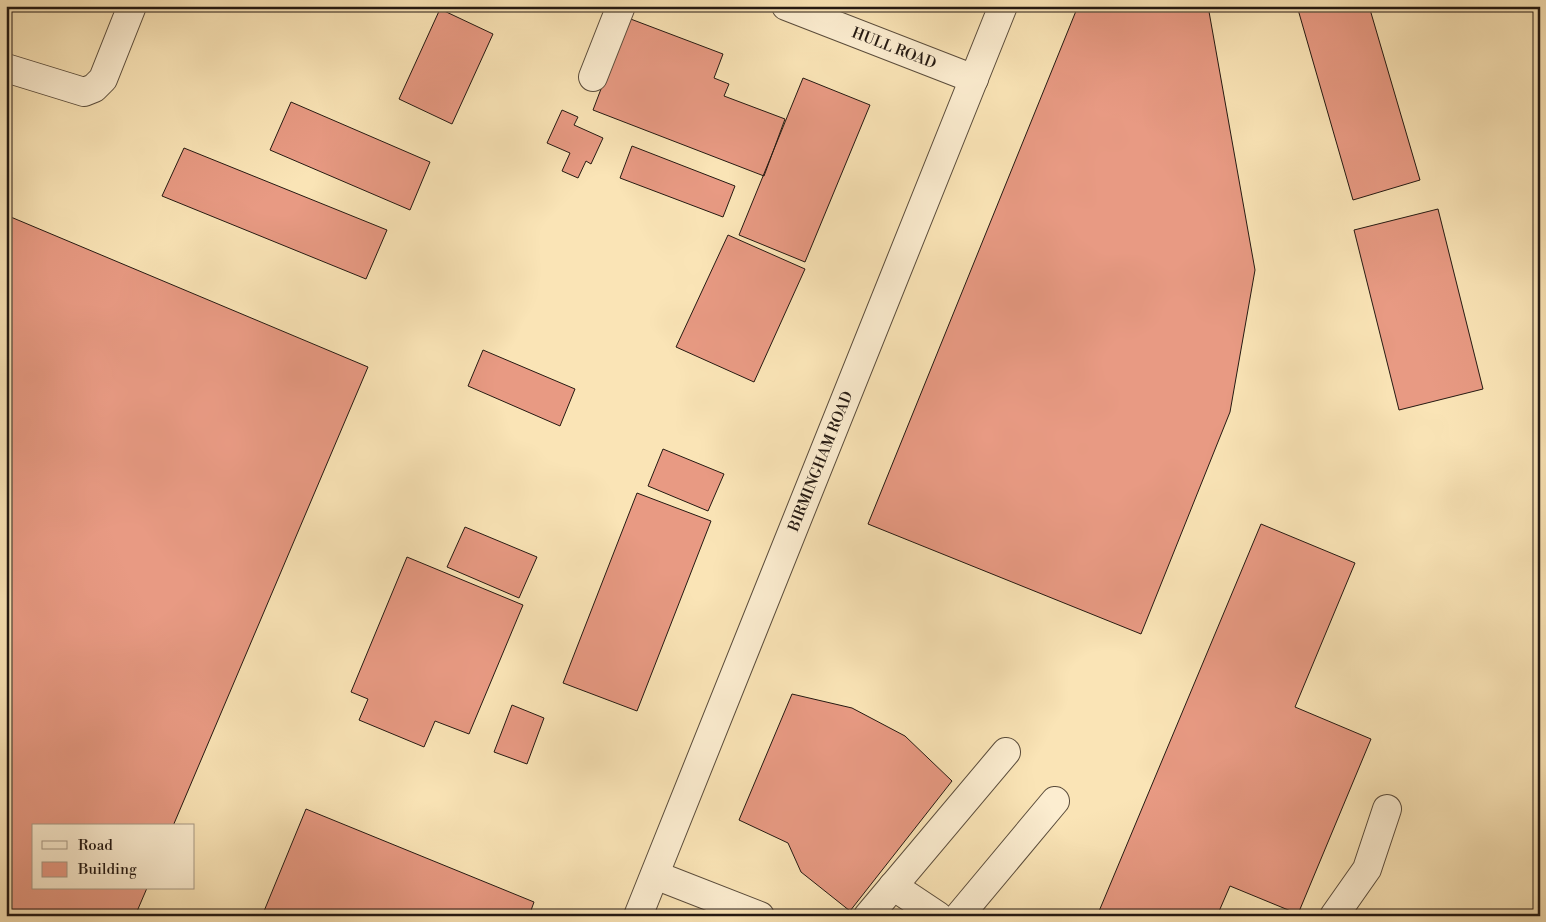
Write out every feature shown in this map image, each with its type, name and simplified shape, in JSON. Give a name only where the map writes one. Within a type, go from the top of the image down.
[{"type":"street","points":[[6,68],[84,92],[94,88],[103,79],[132,6]]},
{"type":"street","points":[[593,77],[621,6]]},
{"type":"street","name":"HULL ROAD","points":[[786,6],[974,79]]},
{"type":"street","name":"BIRMINGHAM ROAD","points":[[638,916],[1003,6]]},
{"type":"street","points":[[868,916],[1006,752]]},
{"type":"street","points":[[960,916],[1055,801]]},
{"type":"street","points":[[1334,916],[1367,869],[1387,809]]},
{"type":"street","points":[[655,875],[760,916]]},
{"type":"street","points":[[893,886],[938,916]]},
{"type":"building","points":[[1078,6],[1208,6],[1255,270],[1230,412],[1141,634],[868,524]]},
{"type":"building","points":[[1297,6],[1369,6],[1420,180],[1353,200]]},
{"type":"building","points":[[440,9],[493,34],[452,124],[399,99]]},
{"type":"building","points":[[628,18],[723,54],[714,78],[729,84],[724,96],[785,119],[764,176],[593,110]]},
{"type":"building","points":[[803,78],[870,105],[805,262],[739,235]]},
{"type":"building","points":[[291,102],[430,162],[410,210],[270,150]]},
{"type":"building","points":[[562,110],[578,117],[574,125],[603,138],[591,164],[586,161],[578,178],[562,171],[570,153],[547,143]]},
{"type":"building","points":[[632,146],[735,186],[723,217],[620,178]]},
{"type":"building","points":[[184,148],[387,230],[366,279],[162,196]]},
{"type":"building","points":[[1438,209],[1483,389],[1399,410],[1354,230]]},
{"type":"building","points":[[6,215],[368,367],[174,824],[32,824],[32,890],[146,890],[135,916],[6,916]]},
{"type":"building","points":[[728,235],[805,269],[754,382],[676,347]]},
{"type":"building","points":[[483,350],[575,389],[560,426],[468,386]]},
{"type":"building","points":[[663,449],[724,474],[708,511],[648,486]]},
{"type":"building","points":[[637,493],[711,521],[637,711],[563,683]]},
{"type":"building","points":[[1261,524],[1355,563],[1295,707],[1371,739],[1298,914],[1230,886],[1217,916],[1097,916]]},
{"type":"building","points":[[465,527],[537,557],[519,598],[447,567]]},
{"type":"building","points":[[407,557],[523,605],[469,734],[435,721],[424,747],[359,720],[368,699],[351,692]]},
{"type":"building","points":[[792,694],[852,708],[905,736],[952,781],[850,911],[801,872],[788,843],[739,820]]},
{"type":"building","points":[[512,705],[544,718],[527,764],[494,752]]},
{"type":"building","points":[[306,809],[534,902],[529,916],[262,916]]}]
